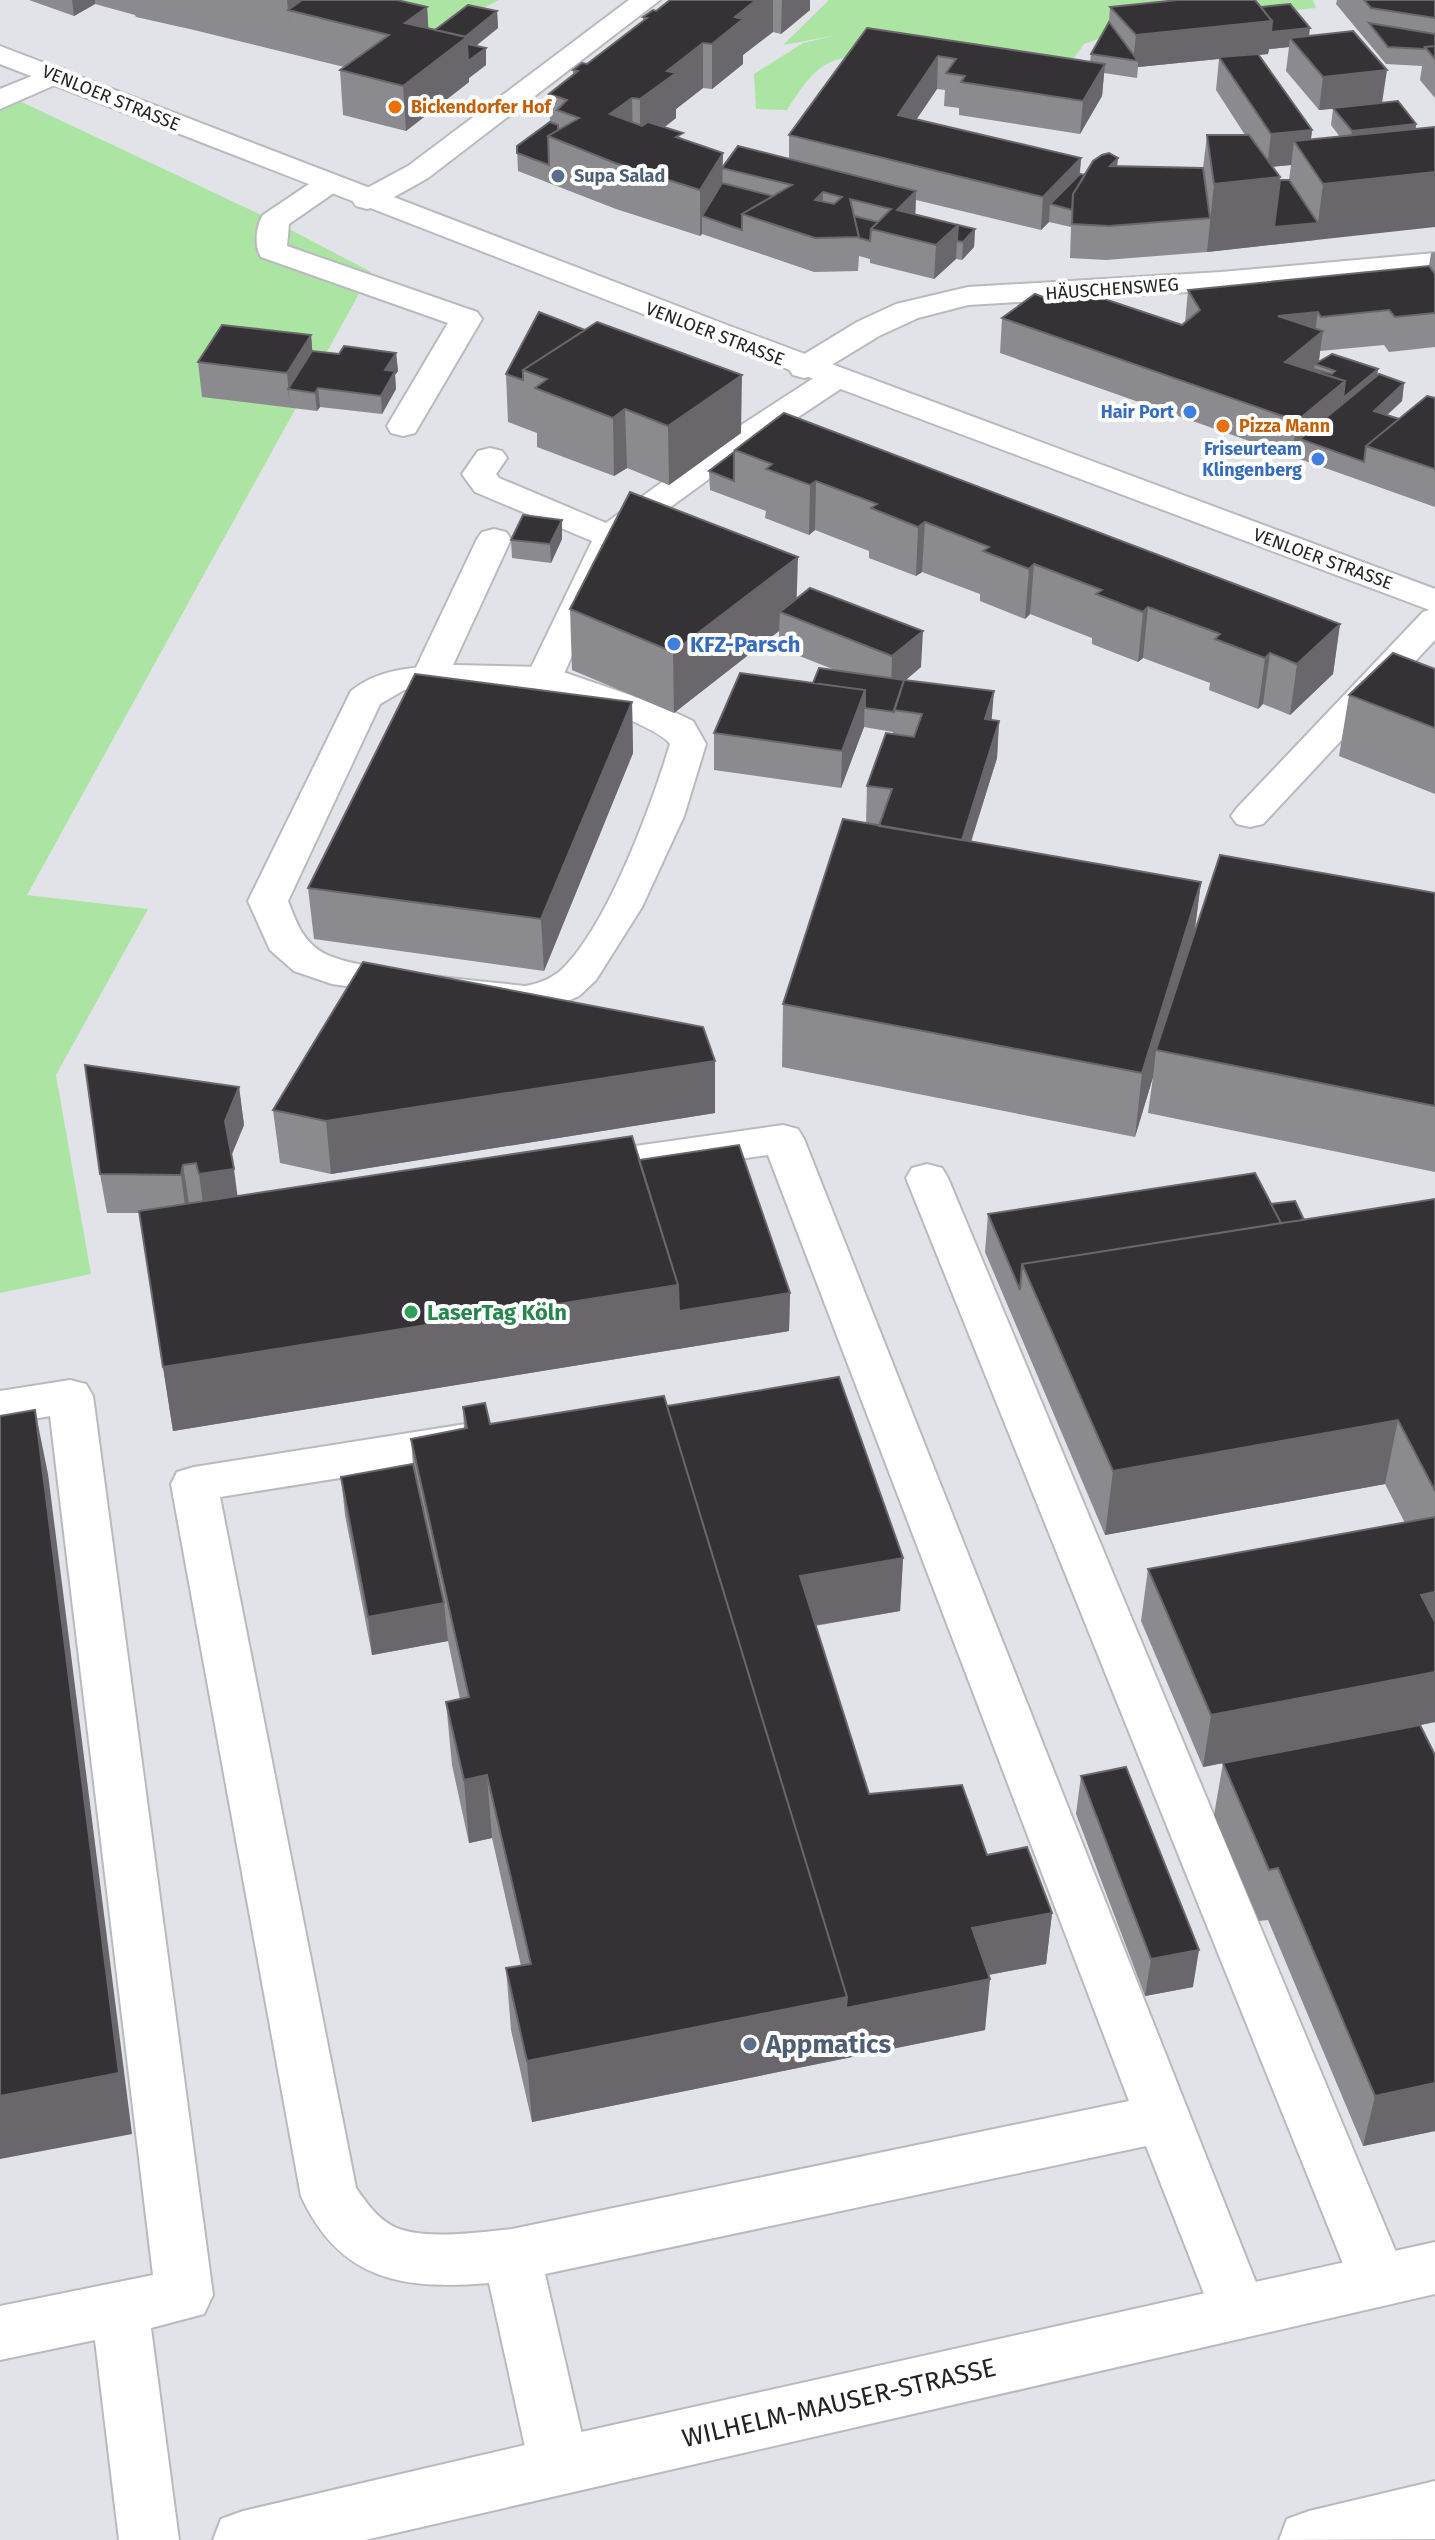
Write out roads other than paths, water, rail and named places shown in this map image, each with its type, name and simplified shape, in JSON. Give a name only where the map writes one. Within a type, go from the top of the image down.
[{"type":"street","points":[[367,200],[418,172],[646,0]]},
{"type":"street","name":"VENLOER STRASSE","points":[[0,54],[367,200],[819,373],[1435,601]]},
{"type":"street","points":[[0,100],[54,75]]},
{"type":"street","points":[[328,184],[274,221],[272,251],[466,319],[403,426]]},
{"type":"street","name":"HÄUSCHENSWEG","points":[[544,678],[602,551],[620,528],[741,440],[868,329],[907,311],[968,296],[1221,281],[1435,262]]},
{"type":"street","points":[[490,458],[479,474],[487,485],[613,538]]},
{"type":"street","points":[[429,678],[494,539]]},
{"type":"street","points":[[1250,816],[1435,619]]},
{"type":"street","points":[[429,678],[544,678],[646,713],[680,729],[688,744],[647,864],[601,945],[573,981],[551,995],[525,999],[346,975],[308,962],[284,941],[268,901],[364,699],[377,686],[429,678]]},
{"type":"street","points":[[533,1174],[783,1139],[852,1381],[1163,2118],[1239,2313]]},
{"type":"street","points":[[927,1178],[1379,2281]]},
{"type":"street","points":[[0,1408],[70,1396],[184,2295],[0,2333]]},
{"type":"street","points":[[519,1433],[194,1484],[329,2196],[357,2234],[399,2256],[460,2259],[512,2255],[1163,2118]]},
{"type":"street","points":[[512,2255],[559,2465]]},
{"type":"street","name":"WILHELM-MAUSER-STRASSE","points":[[243,2540],[559,2465],[1435,2268]]},
{"type":"street","points":[[120,2309],[149,2540]]},
{"type":"street","points":[[1309,2540],[1435,2510]]},
{"type":"place","name":"Bickendorfer Hof","points":[[395,107]]},
{"type":"place","name":"Supa Salad","points":[[558,176]]},
{"type":"place","name":"Hair Port","points":[[1190,412]]},
{"type":"place","name":"Pizza Mann","points":[[1223,426]]},
{"type":"place","name":"Friseurteam Klingenberg","points":[[1318,459]]},
{"type":"place","name":"KFZ-Parsch","points":[[674,644]]},
{"type":"place","name":"LaserTag Köln","points":[[411,1312]]},
{"type":"place","name":"Appmatics","points":[[750,2044]]}]
